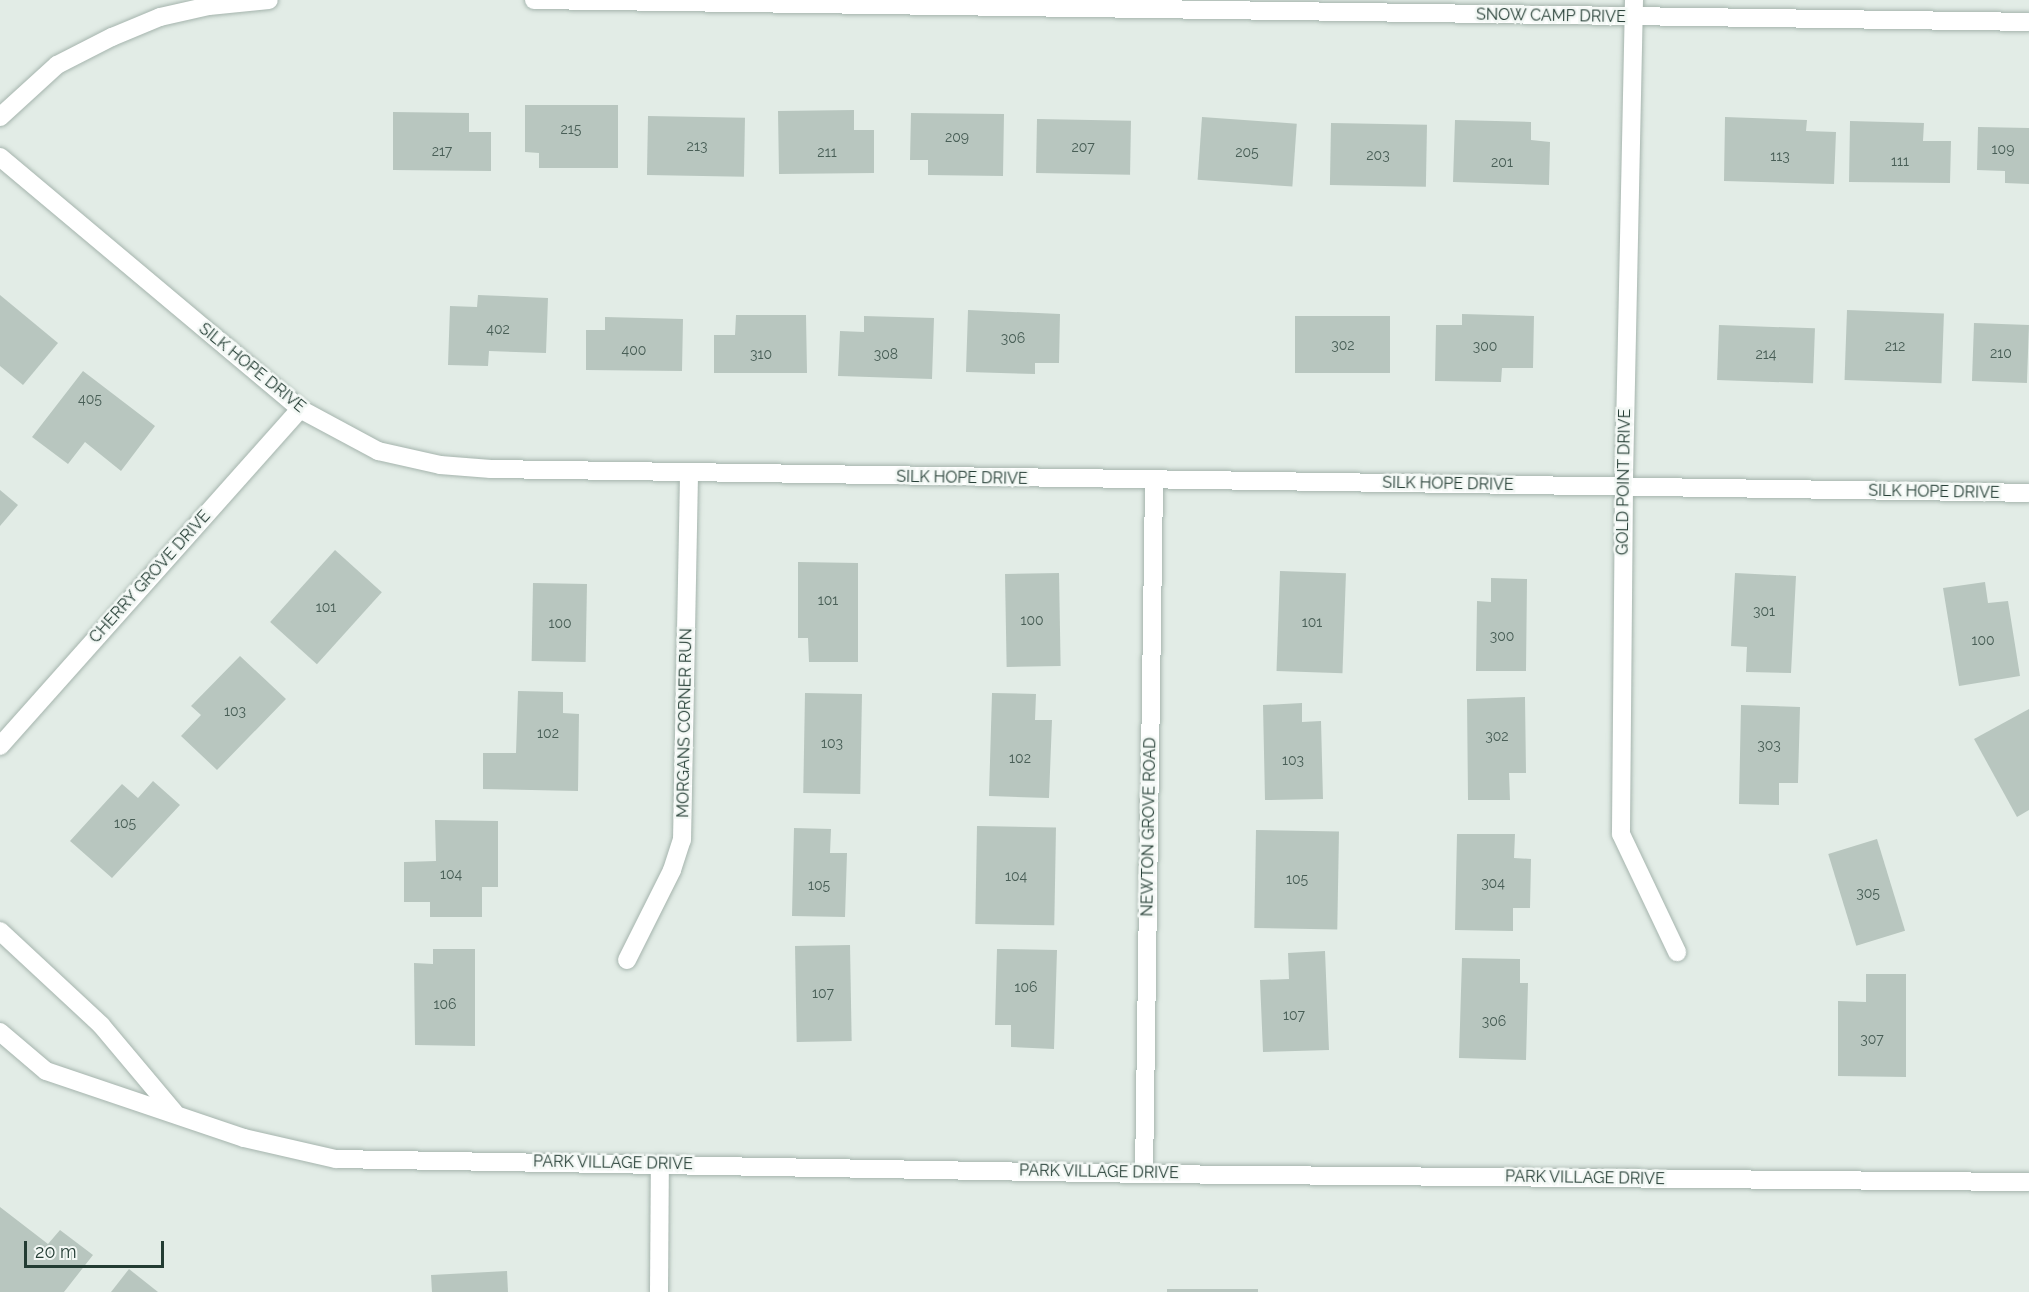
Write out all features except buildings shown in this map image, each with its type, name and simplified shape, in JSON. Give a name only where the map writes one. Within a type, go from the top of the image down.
[{"type":"street","points":[[0,117],[57,65],[112,37],[160,17],[190,10],[269,0]]},
{"type":"street","name":"SNOW CAMP DRIVE","points":[[534,0],[1634,9],[2029,22]]},
{"type":"street","name":"GOLD POINT DRIVE","points":[[1634,9],[1624,486],[1621,834],[1677,952]]},
{"type":"street","name":"SILK HOPE DRIVE","points":[[0,157],[300,409],[378,451],[440,465],[491,470],[2029,493]]},
{"type":"street","name":"CHERRY GROVE DRIVE","points":[[0,746],[300,409]]},
{"type":"street","name":"MORGANS CORNER RUN","points":[[627,960],[672,870],[682,840],[689,473]]},
{"type":"street","name":"NEWTON GROVE ROAD","points":[[1144,1174],[1154,481]]},
{"type":"street","points":[[0,931],[101,1025],[175,1113]]},
{"type":"street","name":"PARK VILLAGE DRIVE","points":[[0,1032],[46,1071],[244,1138],[336,1159],[1144,1174],[2029,1182]]},
{"type":"street","points":[[658,1292],[660,1164]]}]
